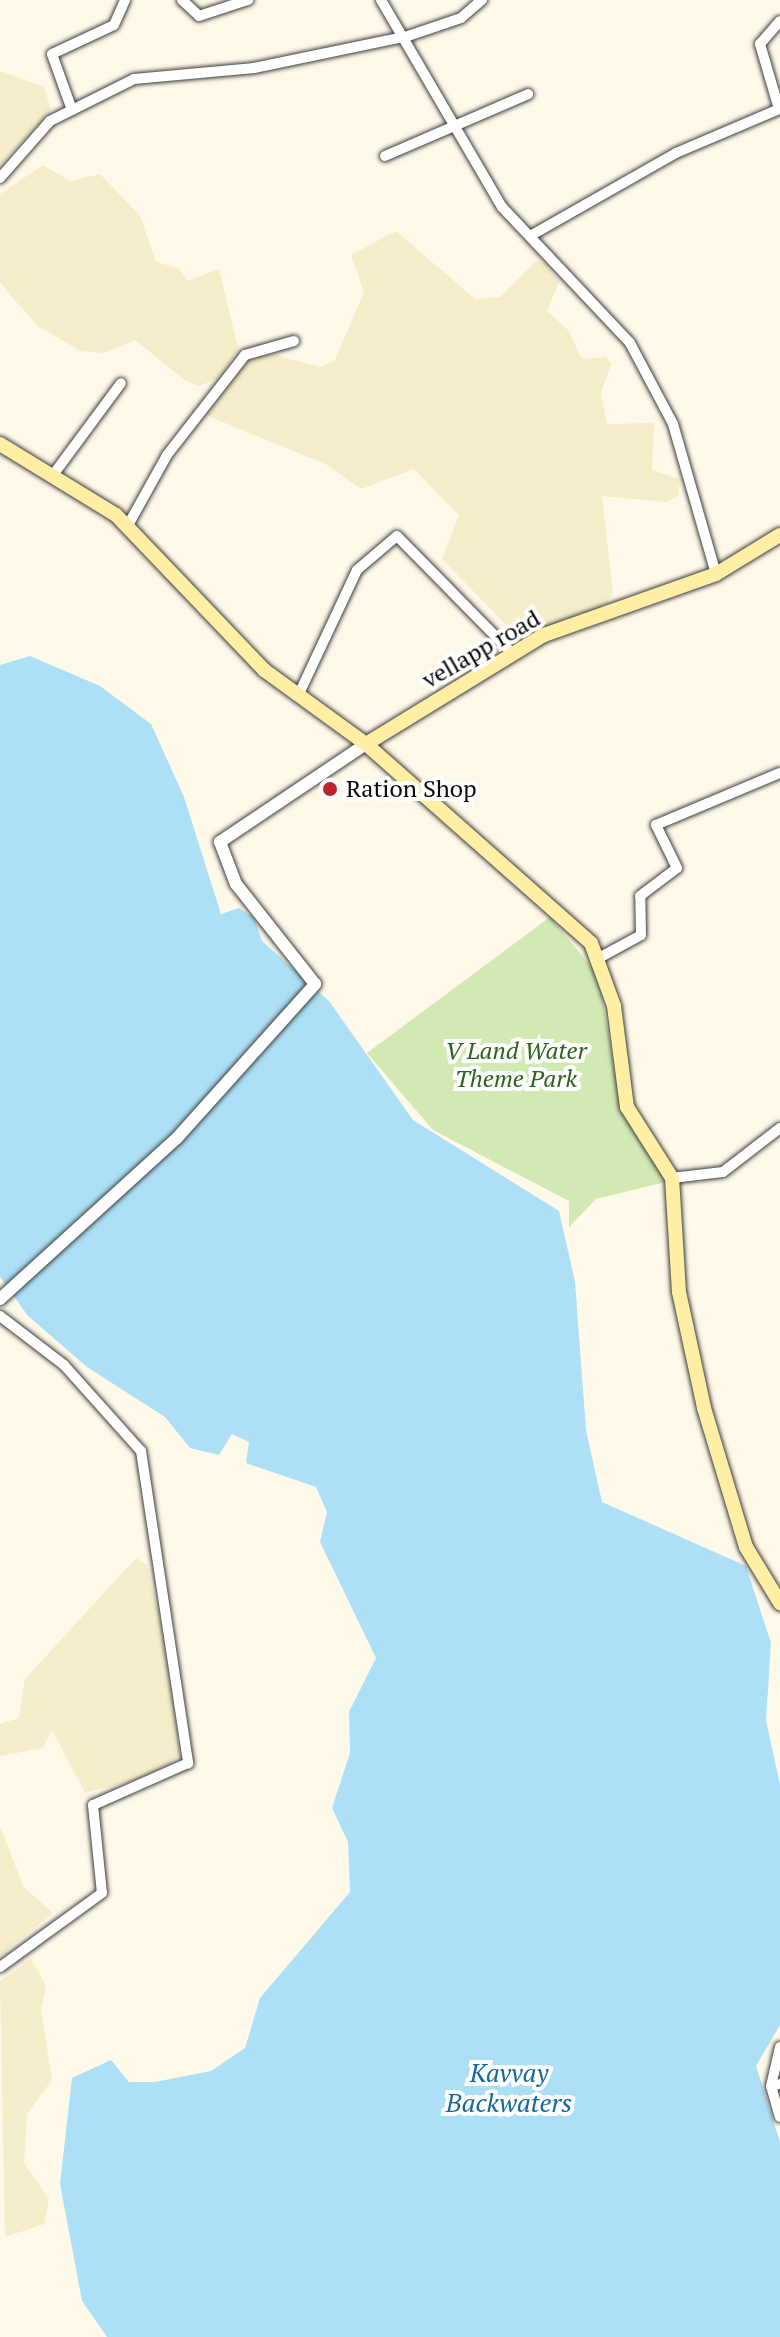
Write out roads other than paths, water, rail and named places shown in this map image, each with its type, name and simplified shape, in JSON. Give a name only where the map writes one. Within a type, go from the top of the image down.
[{"type":"main road","points":[[0,444],[53,475],[127,527],[264,670],[366,744],[568,918],[597,959],[614,1006],[627,1107],[672,1178],[679,1292],[691,1358],[746,1547],[780,1603]]},
{"type":"main road","name":"vellapp road","points":[[366,744],[513,654],[598,613],[716,574],[780,535]]},
{"type":"street","points":[[72,110],[52,54],[114,25],[125,0]]},
{"type":"street","points":[[182,0],[191,16],[248,0]]},
{"type":"street","points":[[381,0],[408,36],[502,207],[630,343],[673,424],[716,574]]},
{"type":"street","points":[[0,178],[50,121],[134,79],[254,68],[408,36],[461,18],[482,0]]},
{"type":"street","points":[[530,236],[676,153],[779,109],[760,44],[780,21]]},
{"type":"street","points":[[385,156],[454,120],[528,94]]},
{"type":"street","points":[[127,527],[167,455],[245,355],[294,341]]},
{"type":"street","points":[[53,475],[121,383]]},
{"type":"street","points":[[298,696],[357,570],[397,536],[513,654]]},
{"type":"street","name":"vellapp road","points":[[0,1299],[177,1138],[315,984],[236,884],[222,836],[366,744]]},
{"type":"street","points":[[597,959],[641,935],[640,896],[677,868],[656,825],[780,773]]},
{"type":"street","points":[[672,1178],[723,1172],[780,1128]]},
{"type":"street","points":[[0,1316],[64,1365],[141,1451],[188,1763],[93,1805],[102,1893],[0,1967]]},
{"type":"street","points":[[780,2047],[775,2085],[780,2117]]},
{"type":"water","name":"Kavvay Backwaters","points":[[30,656],[100,686],[151,724],[184,797],[221,914],[239,908],[254,918],[262,941],[329,1001],[413,1120],[559,1211],[575,1282],[586,1430],[602,1502],[746,1566],[771,1643],[766,1720],[780,1785],[780,2025],[756,2066],[780,2142],[780,2337],[107,2337],[82,2301],[60,2184],[72,2078],[111,2060],[129,2082],[155,2082],[211,2071],[245,2048],[260,1998],[350,1892],[348,1842],[332,1808],[350,1753],[349,1712],[376,1658],[320,1542],[327,1512],[316,1487],[246,1463],[249,1442],[232,1434],[219,1455],[190,1448],[165,1417],[87,1367],[28,1316],[0,1277],[0,665]]},
{"type":"place","name":"Ration Shop","points":[[330,789]]},
{"type":"park label","name":"V Land Water Theme Park","points":[[516,1065]]}]
